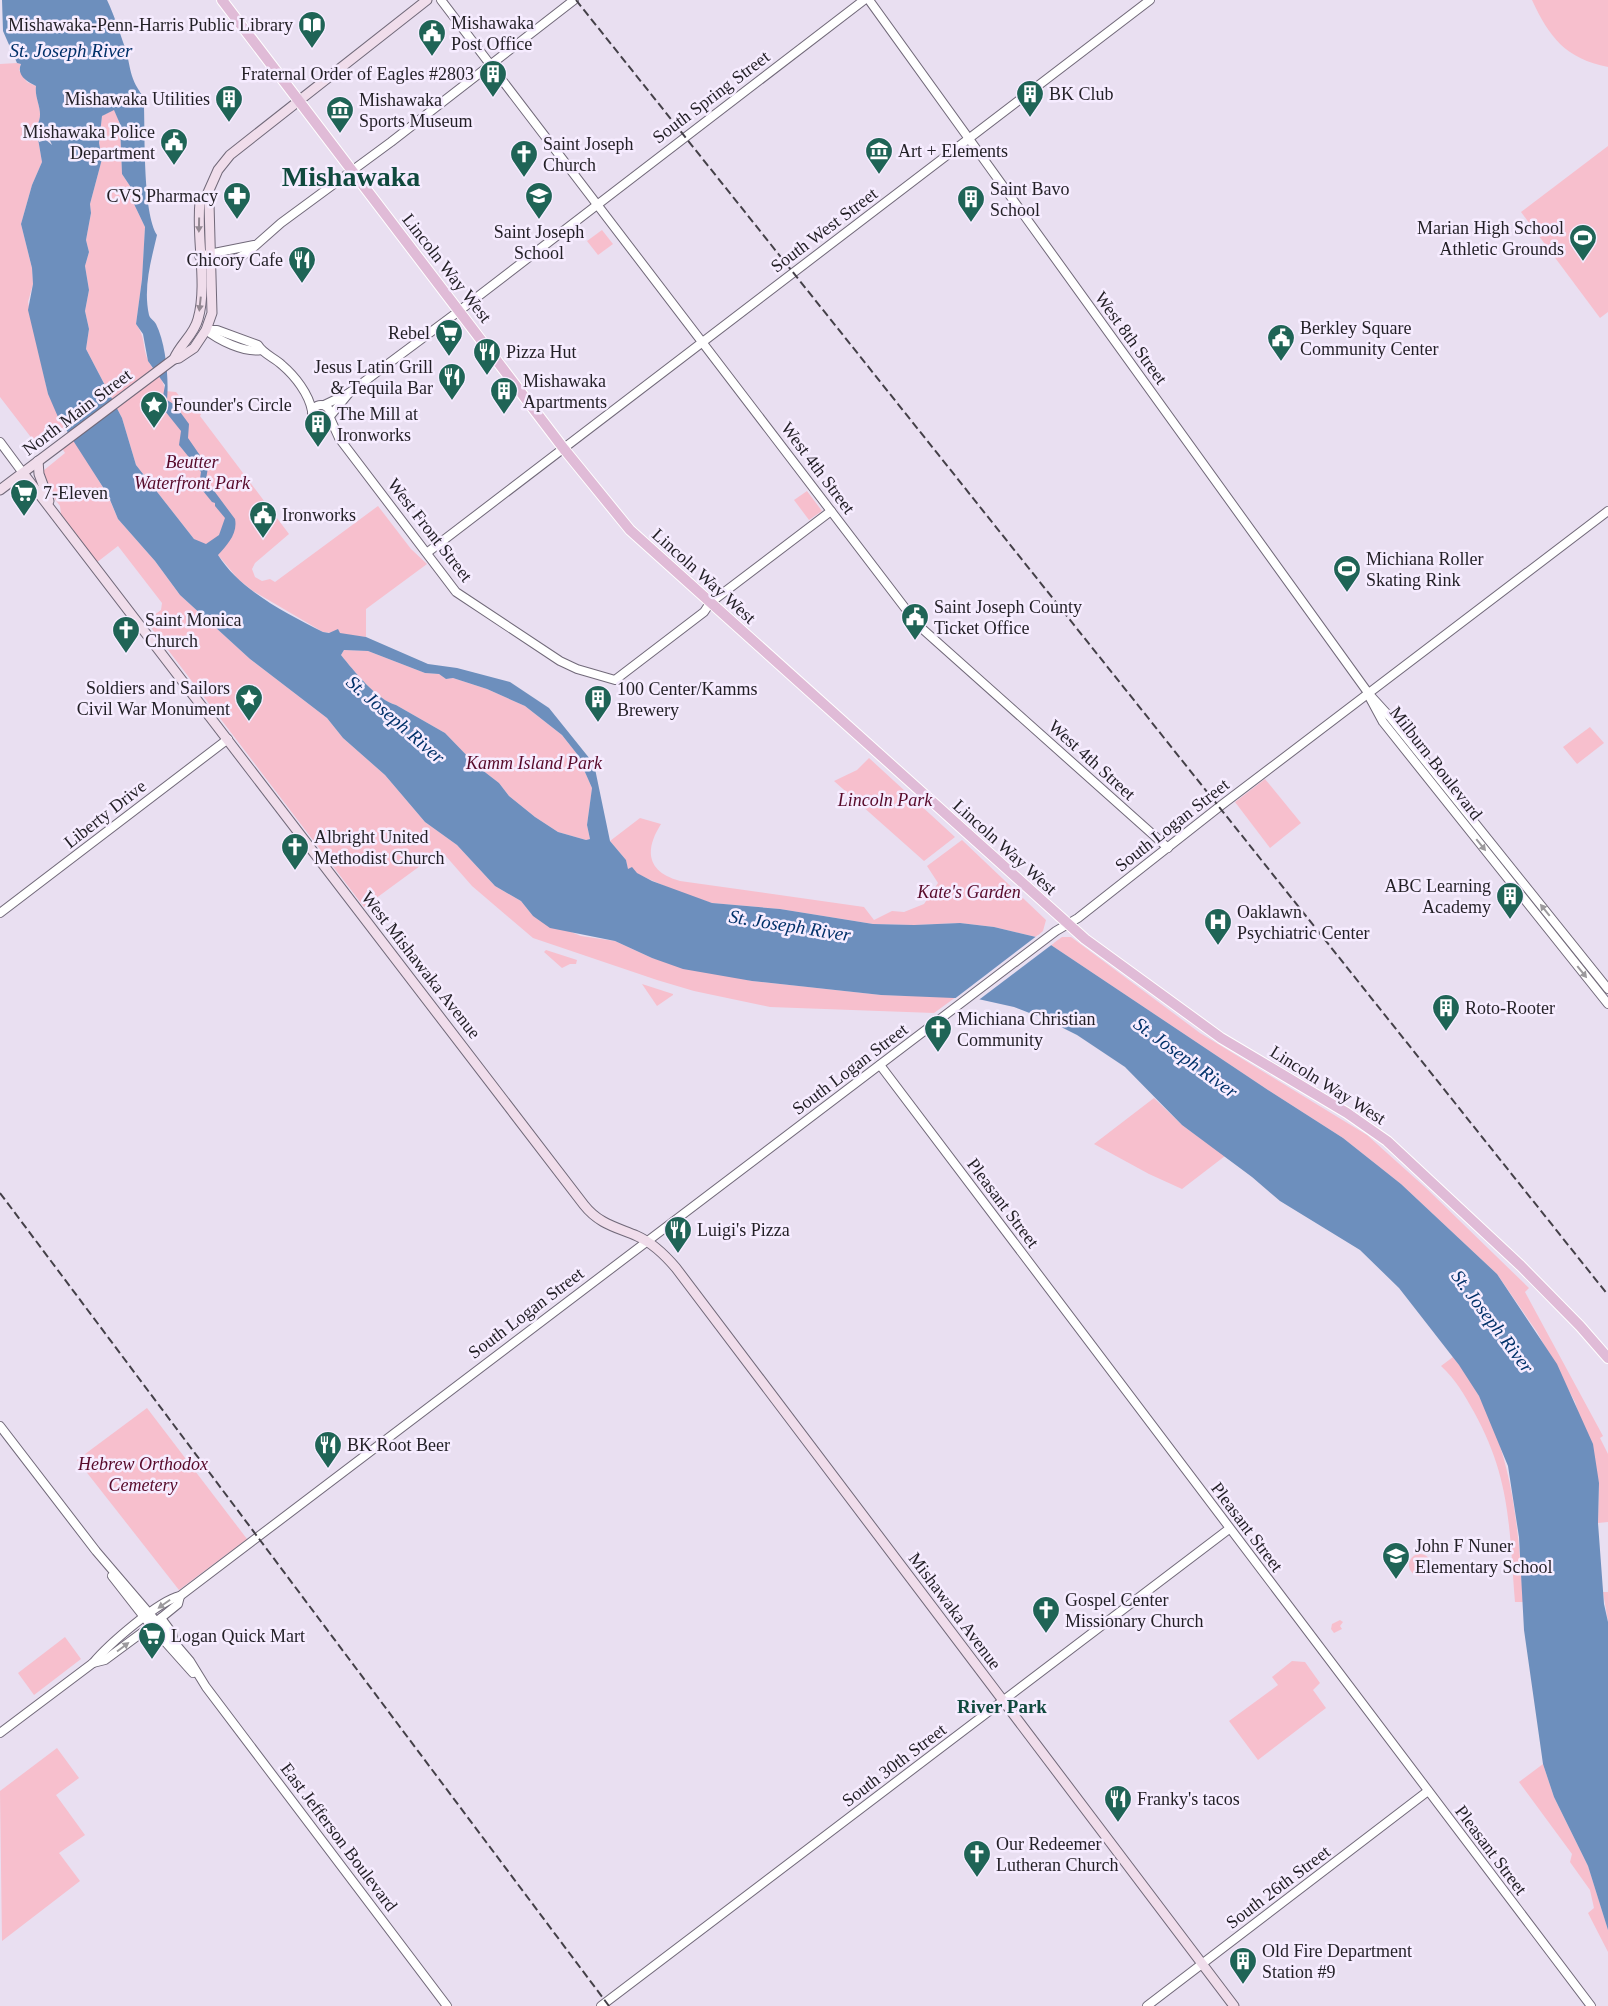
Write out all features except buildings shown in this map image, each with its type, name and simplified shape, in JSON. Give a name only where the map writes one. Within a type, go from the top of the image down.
[{"type":"main road","name":"Lincoln Way West","points":[[222,0],[564,449],[630,530],[1067,924],[1207,1029],[1347,1113],[1387,1141],[1521,1266],[1580,1326],[1608,1358]]},
{"type":"main road","name":"North Main Street","points":[[0,490],[172,360],[196,326],[201,300],[200,202],[206,197],[218,170],[230,155],[427,0]]},
{"type":"main road","name":"North Main Street","points":[[172,360],[180,358],[194,348],[206,330],[212,312],[209,203],[206,197]]},
{"type":"main road","points":[[38,461],[39,474],[53,510]]},
{"type":"main road","name":"West Mishawaka Avenue","points":[[23,473],[228,738],[589,1212],[603,1223],[646,1241]]},
{"type":"main road","name":"Mishawaka Avenue","points":[[646,1241],[663,1254],[676,1268],[1234,2006]]},
{"type":"street","name":"West 4th Street","points":[[441,0],[918,625],[1168,848]]},
{"type":"street","points":[[200,260],[210,264],[234,260],[246,253],[574,0]]},
{"type":"street","name":"South Spring Street","points":[[349,393],[459,311],[864,0]]},
{"type":"street","name":"West 8th Street","points":[[869,0],[1369,694]]},
{"type":"street","name":"South West Street","points":[[428,552],[1150,0]]},
{"type":"street","points":[[200,260],[210,254],[254,245]]},
{"type":"street","points":[[196,326],[206,330],[216,330],[258,344],[261,350],[283,365],[304,390],[329,408],[330,416]]},
{"type":"street","points":[[304,390],[314,420],[321,423],[330,416],[349,393]]},
{"type":"street","points":[[312,411],[316,406],[349,393]]},
{"type":"street","name":"West Front Street","points":[[330,416],[340,438],[428,552],[456,592],[560,661],[615,680],[704,612],[710,603]]},
{"type":"street","name":"West Front Street","points":[[321,423],[340,438]]},
{"type":"street","points":[[0,442],[23,473]]},
{"type":"street","points":[[710,603],[831,511]]},
{"type":"street","name":"South Logan Street","points":[[93,1663],[101,1653],[147,1616],[172,1598],[180,1596],[646,1241],[1168,848],[1608,511]]},
{"type":"street","name":"Milburn Boulevard","points":[[1369,694],[1394,722],[1608,989]]},
{"type":"street","name":"Milburn Boulevard","points":[[1369,694],[1383,722],[1608,1004]]},
{"type":"street","name":"Liberty Drive","points":[[0,913],[228,738]]},
{"type":"street","name":"Pleasant Street","points":[[880,1065],[1228,1529],[1591,2006]]},
{"type":"street","name":"East Jefferson Boulevard","points":[[0,1426],[96,1551],[104,1565],[147,1616],[155,1622],[190,1661],[206,1687]]},
{"type":"street","name":"South 30th Street","points":[[601,2006],[1228,1529]]},
{"type":"street","name":"South Logan Street","points":[[93,1663],[105,1660],[155,1622],[178,1604],[180,1596]]},
{"type":"street","name":"East Jefferson Boulevard","points":[[155,1622],[447,2006]]},
{"type":"street","points":[[0,1733],[93,1663]]},
{"type":"street","name":"South 26th Street","points":[[1147,2006],[1428,1791]]},
{"type":"green space","points":[[1532,0],[1608,0],[1608,67],[1593,63],[1570,52],[1552,35]]},
{"type":"green space","points":[[0,64],[21,64],[19,70],[27,82],[36,86],[40,111],[39,122],[36,127],[42,162],[32,185],[21,224],[32,268],[33,284],[28,302],[48,394],[66,428],[40,449],[0,397]]},
{"type":"green space","name":"Beutter Waterfront Park","points":[[114,109],[120,124],[122,174],[130,186],[134,204],[145,227],[142,279],[136,324],[143,338],[148,360],[163,382],[165,391],[176,392],[187,405],[201,403],[203,410],[200,416],[289,534],[255,563],[252,569],[255,577],[262,581],[270,579],[275,582],[378,506],[411,549],[427,564],[366,609],[366,637],[323,632],[253,591],[238,579],[218,555],[194,539],[136,465],[122,418],[86,349],[89,329],[85,311],[89,290],[85,266],[89,252],[86,240],[91,213],[90,204],[102,159],[99,143],[102,116]]},
{"type":"green space","name":"Marian High School Athletic Grounds","points":[[1608,146],[1608,312],[1600,318],[1521,212]]},
{"type":"green space","points":[[602,230],[613,244],[598,255],[587,241]]},
{"type":"green space","points":[[72,436],[108,496],[118,519],[155,561],[180,595],[250,659],[327,718],[343,738],[385,775],[425,822],[457,845],[495,886],[521,901],[533,916],[581,936],[615,941],[652,958],[752,981],[881,995],[956,997],[934,1013],[770,1007],[694,991],[533,938],[472,886],[444,854],[435,855],[364,907],[146,621],[161,610],[162,603],[118,546],[96,563],[61,514],[60,506],[48,490],[43,471],[65,453],[60,445]]},
{"type":"green space","points":[[807,491],[822,511],[809,520],[794,500]]},
{"type":"green space","name":"Kamm Island Park","points":[[344,650],[368,651],[425,673],[439,674],[446,679],[453,678],[487,689],[525,706],[562,735],[577,754],[592,788],[587,825],[590,839],[586,840],[558,832],[535,817],[509,796],[499,783],[477,766],[445,733],[389,702],[374,691],[359,677],[341,655]]},
{"type":"green space","points":[[1590,727],[1604,743],[1577,764],[1563,747]]},
{"type":"green space","name":"Lincoln Park","points":[[869,758],[955,837],[924,861],[834,781],[857,770]]},
{"type":"green space","points":[[1265,779],[1301,823],[1270,848],[1235,802]]},
{"type":"green space","name":"Kate's Garden","points":[[640,818],[661,824],[652,843],[652,859],[655,866],[669,877],[680,881],[864,907],[874,920],[892,911],[904,912],[924,904],[938,883],[927,866],[962,840],[1046,920],[1043,931],[1036,937],[994,927],[960,923],[873,924],[780,909],[712,903],[683,894],[628,870],[626,860],[610,841]]},
{"type":"green space","points":[[1062,937],[1071,937],[1200,1033],[1367,1135],[1426,1188],[1529,1288],[1525,1292],[1603,1436],[1600,1438],[1608,1454],[1608,1522],[1598,1523],[1599,1483],[1575,1402],[1537,1332],[1497,1274],[1401,1184],[1343,1138],[1051,945]]},
{"type":"green space","points":[[546,950],[577,960],[576,964],[570,964],[562,968],[544,952]]},
{"type":"green space","points":[[642,984],[673,994],[673,995],[657,1006]]},
{"type":"green space","points":[[1154,1098],[1182,1125],[1225,1156],[1182,1189],[1149,1174],[1094,1144]]},
{"type":"green space","points":[[1453,1357],[1472,1384],[1487,1413],[1508,1473],[1518,1537],[1523,1602],[1515,1602],[1506,1504],[1495,1460],[1486,1436],[1467,1399],[1441,1366]]},
{"type":"green space","name":"Hebrew Orthodox Cemetery","points":[[147,1408],[247,1539],[179,1590],[77,1460]]},
{"type":"green space","points":[[1416,1554],[1424,1554],[1431,1561],[1431,1569],[1424,1576],[1416,1576],[1409,1569],[1409,1561]]},
{"type":"green space","points":[[1603,1592],[1608,1592],[1608,1622]]},
{"type":"green space","points":[[1340,1620],[1343,1622],[1340,1626],[1342,1629],[1334,1633],[1331,1629],[1332,1624]]},
{"type":"green space","points":[[65,1637],[81,1659],[34,1695],[18,1673]]},
{"type":"green space","points":[[1292,1661],[1305,1662],[1320,1683],[1313,1690],[1326,1708],[1258,1760],[1229,1721],[1278,1685],[1272,1677]]},
{"type":"green space","points":[[57,1748],[79,1778],[56,1795],[85,1835],[59,1853],[80,1881],[2,1941],[0,1791]]},
{"type":"green space","points":[[1543,1764],[1554,1797],[1588,1866],[1608,1930],[1608,1952],[1588,1913],[1594,1908],[1590,1890],[1570,1862],[1572,1854],[1519,1782]]},
{"type":"water","name":"St. Joseph River","points":[[2,0],[107,0],[126,50],[134,82],[143,96],[140,99],[144,107],[147,192],[152,224],[157,235],[148,275],[147,305],[150,318],[156,324],[162,341],[168,382],[167,400],[175,405],[189,424],[188,438],[208,467],[206,480],[235,519],[235,530],[228,543],[218,555],[239,580],[265,600],[323,632],[329,633],[338,629],[340,633],[366,637],[428,664],[457,668],[510,682],[549,708],[594,764],[610,841],[626,860],[628,869],[632,867],[637,873],[652,881],[712,903],[780,909],[873,924],[960,923],[994,927],[1036,937],[1051,945],[1343,1138],[1401,1184],[1497,1274],[1557,1364],[1593,1444],[1599,1483],[1598,1523],[1604,1604],[1608,1622],[1608,1930],[1588,1866],[1554,1797],[1543,1764],[1524,1630],[1519,1537],[1508,1466],[1479,1396],[1459,1365],[1399,1288],[1360,1250],[1280,1201],[1252,1177],[1182,1125],[1125,1067],[1077,1035],[1045,1019],[1014,1007],[978,999],[881,995],[752,981],[683,969],[652,958],[615,941],[550,928],[533,916],[521,901],[495,886],[457,845],[425,822],[385,775],[343,738],[327,718],[250,659],[180,595],[155,561],[118,519],[108,495],[58,417],[48,394],[28,310],[33,284],[32,268],[21,224],[32,185],[42,162],[36,127],[37,125],[39,122],[40,111],[36,86],[21,75],[21,64],[17,63],[3,31]],"holes":[[[114,110],[120,124],[122,174],[130,186],[134,204],[145,227],[142,279],[136,324],[143,334],[148,361],[165,385],[162,402],[165,411],[181,431],[179,445],[201,472],[199,486],[215,503],[215,506],[225,518],[219,535],[206,544],[194,539],[136,465],[122,418],[86,349],[89,329],[85,311],[89,290],[85,266],[89,252],[86,240],[91,213],[90,204],[102,159],[99,143],[102,116]],[[37,125],[44,127],[52,145],[46,140],[39,142]],[[344,650],[368,651],[425,673],[439,674],[446,679],[453,678],[487,689],[525,706],[562,735],[577,754],[592,788],[587,825],[590,839],[586,840],[558,832],[535,817],[509,796],[499,783],[477,766],[445,733],[389,702],[374,691],[359,677],[341,655]]]},
{"type":"pier","points":[[1038,935],[1054,943],[976,1002],[953,1000]]},
{"type":"railway","points":[[576,0],[1608,1295]]},
{"type":"railway","points":[[0,1193],[609,2006]]},
{"type":"place","name":"Mishawaka-Penn-Harris Public Library","points":[[312,49]]},
{"type":"place","name":"Mishawaka Post Office","points":[[432,57]]},
{"type":"place","name":"Fraternal Order of Eagles #2803","points":[[493,98]]},
{"type":"place","name":"BK Club","points":[[1030,118]]},
{"type":"place","name":"Mishawaka Utilities","points":[[229,123]]},
{"type":"place","name":"Mishawaka Sports Museum","points":[[340,134]]},
{"type":"place","name":"Mishawaka Police Department","points":[[174,166]]},
{"type":"place","name":"Art + Elements","points":[[879,175]]},
{"type":"place","name":"Saint Joseph Church","points":[[524,178]]},
{"type":"place","name":"CVS Pharmacy","points":[[237,220]]},
{"type":"place","name":"Saint Joseph School","points":[[539,220]]},
{"type":"place","name":"Saint Bavo School","points":[[971,223]]},
{"type":"place","name":"Marian High School Athletic Grounds","points":[[1583,262]]},
{"type":"place","name":"Chicory Cafe","points":[[302,284]]},
{"type":"place","name":"Rebel","points":[[449,357]]},
{"type":"place","name":"Berkley Square Community Center","points":[[1281,362]]},
{"type":"place","name":"Pizza Hut","points":[[487,376]]},
{"type":"place","name":"Jesus Latin Grill & Tequila Bar","points":[[452,401]]},
{"type":"place","name":"Mishawaka Apartments","points":[[504,415]]},
{"type":"place","name":"Founder's Circle","points":[[154,429]]},
{"type":"place","name":"The Mill at Ironworks","points":[[318,448]]},
{"type":"place","name":"7-Eleven","points":[[24,517]]},
{"type":"place","name":"Ironworks","points":[[263,539]]},
{"type":"place","name":"Michiana Roller Skating Rink","points":[[1347,593]]},
{"type":"place","name":"Saint Joseph County Ticket Office","points":[[915,641]]},
{"type":"place","name":"Saint Monica Church","points":[[126,654]]},
{"type":"place","name":"Soldiers and Sailors Civil War Monument","points":[[249,722]]},
{"type":"place","name":"100 Center/Kamms Brewery","points":[[598,723]]},
{"type":"place","name":"Albright United Methodist Church","points":[[295,871]]},
{"type":"place","name":"ABC Learning Academy","points":[[1510,920]]},
{"type":"place","name":"Oaklawn Psychiatric Center","points":[[1218,946]]},
{"type":"place","name":"Roto-Rooter","points":[[1446,1032]]},
{"type":"place","name":"Michiana Christian Community","points":[[938,1053]]},
{"type":"place","name":"Luigi's Pizza","points":[[678,1254]]},
{"type":"place","name":"BK Root Beer","points":[[328,1469]]},
{"type":"place","name":"John F Nuner Elementary School","points":[[1396,1580]]},
{"type":"place","name":"Gospel Center Missionary Church","points":[[1046,1634]]},
{"type":"place","name":"Logan Quick Mart","points":[[152,1660]]},
{"type":"place","name":"Franky's tacos","points":[[1118,1823]]},
{"type":"place","name":"Our Redeemer Lutheran Church","points":[[977,1878]]},
{"type":"place","name":"Old Fire Department Station #9","points":[[1243,1985]]},
{"type":"district","name":"Mishawaka","points":[[351,176]]},
{"type":"district","name":"River Park","points":[[1002,1706]]}]
